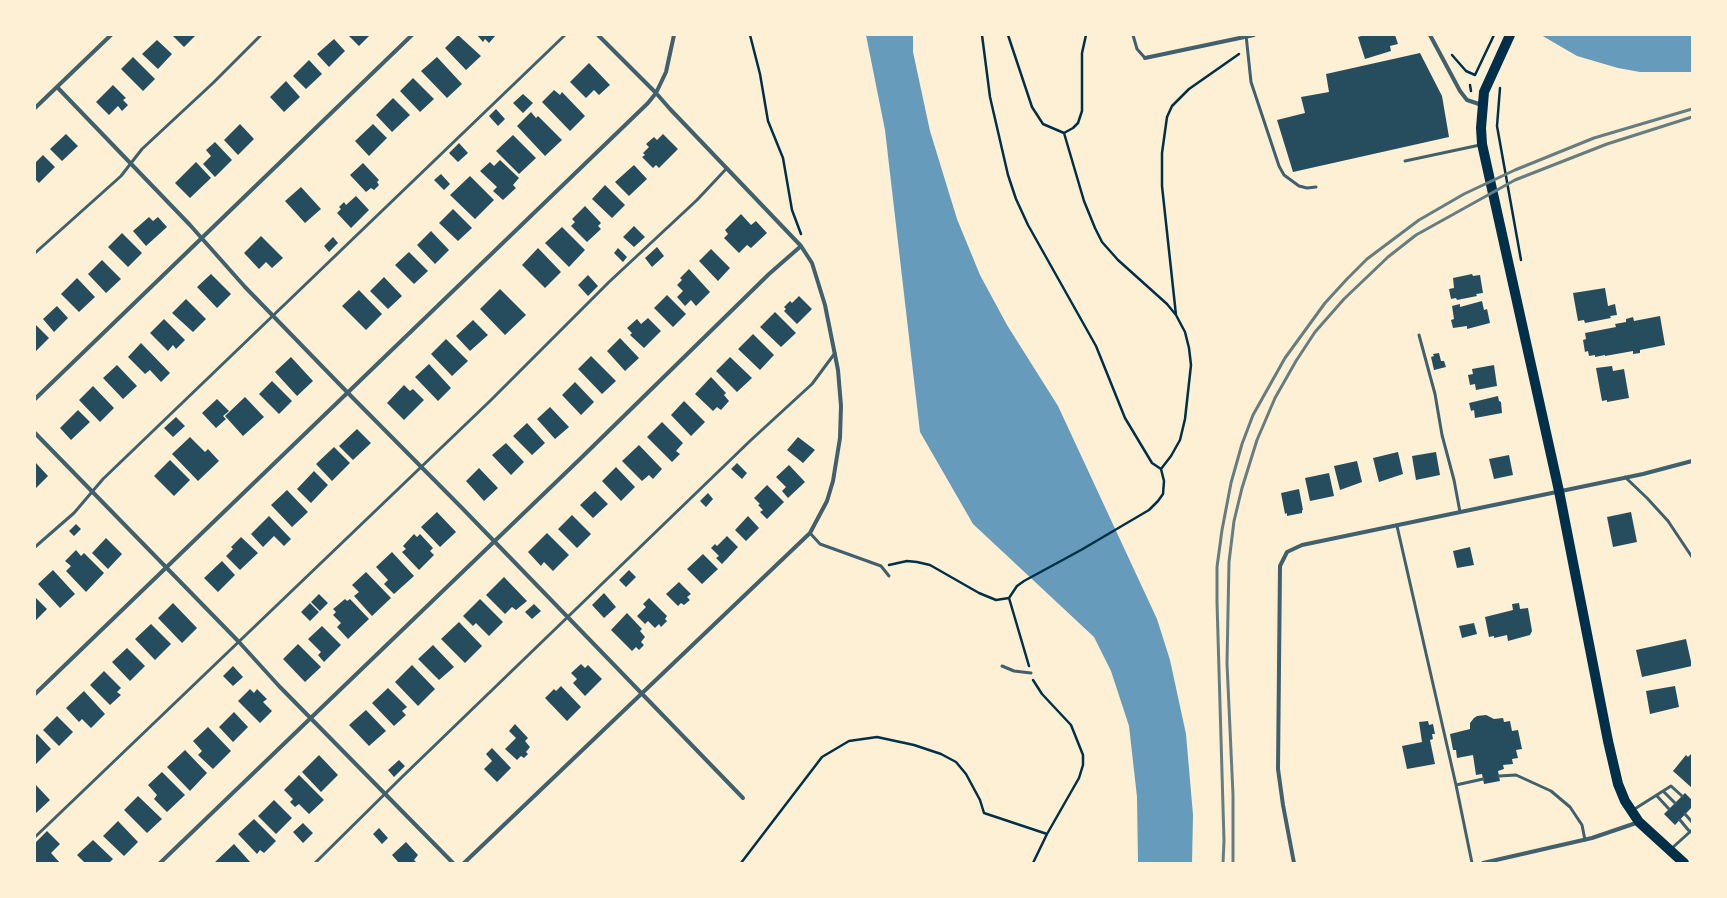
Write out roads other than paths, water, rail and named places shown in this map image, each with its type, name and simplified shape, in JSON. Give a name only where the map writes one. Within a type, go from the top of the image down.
[{"type":"main road","points":[[1510,35],[1496,62],[1488,82],[1482,106],[1481,128],[1483,148],[1500,229],[1559,491],[1608,742],[1618,784],[1625,802],[1639,822],[1684,863]]},
{"type":"street","points":[[35,108],[111,35]]},
{"type":"street","points":[[35,399],[412,35]]},
{"type":"street","points":[[464,863],[640,693],[810,533],[827,501],[833,481],[840,438],[841,406],[836,353],[818,278],[812,263],[801,246],[656,93],[598,35]]},
{"type":"street","points":[[35,694],[348,393],[656,93],[666,72],[674,35]]},
{"type":"street","points":[[1145,58],[1254,35]]},
{"type":"street","points":[[1430,35],[1460,91],[1467,100],[1482,106]]},
{"type":"street","points":[[57,87],[202,239],[245,287],[742,798]]},
{"type":"street","points":[[160,863],[311,719],[769,274],[801,246]]},
{"type":"street","points":[[35,433],[239,642],[311,719],[453,863]]},
{"type":"street","points":[[1294,863],[1278,769],[1280,566],[1287,552],[1302,545],[1625,477],[1692,461]]},
{"type":"street","points":[[1483,863],[1585,840],[1616,831],[1639,822]]},
{"type":"lane","points":[[35,253],[121,176],[142,149],[213,83],[261,35]]},
{"type":"lane","points":[[35,547],[74,513],[103,479],[565,35]]},
{"type":"lane","points":[[1133,35],[1137,49],[1145,58]]},
{"type":"lane","points":[[1246,36],[1251,82],[1279,166],[1284,175],[1298,186],[1307,188],[1316,187]]},
{"type":"lane","points":[[1405,161],[1483,148]]},
{"type":"lane","points":[[35,837],[538,355],[609,282],[697,200],[727,168]]},
{"type":"lane","points":[[1419,335],[1435,394],[1442,435],[1454,480],[1460,512]]},
{"type":"lane","points":[[314,863],[751,440],[812,384],[836,353]]},
{"type":"lane","points":[[1625,477],[1648,498],[1668,521],[1692,557]]},
{"type":"lane","points":[[1397,526],[1456,785],[1472,863]]},
{"type":"lane","points":[[810,533],[820,544],[881,566],[889,576]]},
{"type":"lane","points":[[1002,666],[1014,671],[1032,673]]},
{"type":"lane","points":[[1499,776],[1516,775],[1551,791],[1570,807],[1582,825],[1585,840]]},
{"type":"lane","points":[[1456,785],[1483,779]]},
{"type":"lane","points":[[1632,811],[1664,792],[1671,786],[1682,796]]},
{"type":"lane","points":[[1664,792],[1674,803]]},
{"type":"lane","points":[[1657,796],[1669,809]]},
{"type":"lane","points":[[1685,814],[1692,822]]},
{"type":"lane","points":[[1670,850],[1691,831],[1680,820]]},
{"type":"water","points":[[866,35],[913,35],[913,52],[930,131],[957,219],[980,275],[1007,325],[1058,406],[1157,619],[1170,660],[1186,734],[1193,815],[1192,863],[1138,863],[1137,797],[1129,726],[1111,671],[1094,637],[973,524],[920,432],[885,130]]},
{"type":"water","points":[[1541,35],[1692,35],[1692,72],[1640,72],[1618,68],[1577,56]]},
{"type":"railway","points":[[1223,863],[1224,841],[1217,567],[1231,483],[1242,444],[1253,415],[1285,358],[1325,303],[1347,279],[1367,259],[1419,220],[1464,194],[1515,170],[1594,138],[1692,109]]},
{"type":"railway","points":[[1233,863],[1233,795],[1227,663],[1229,562],[1234,521],[1242,488],[1257,440],[1275,398],[1296,361],[1315,332],[1344,299],[1388,257],[1416,235],[1515,180],[1607,144],[1692,117]]}]
